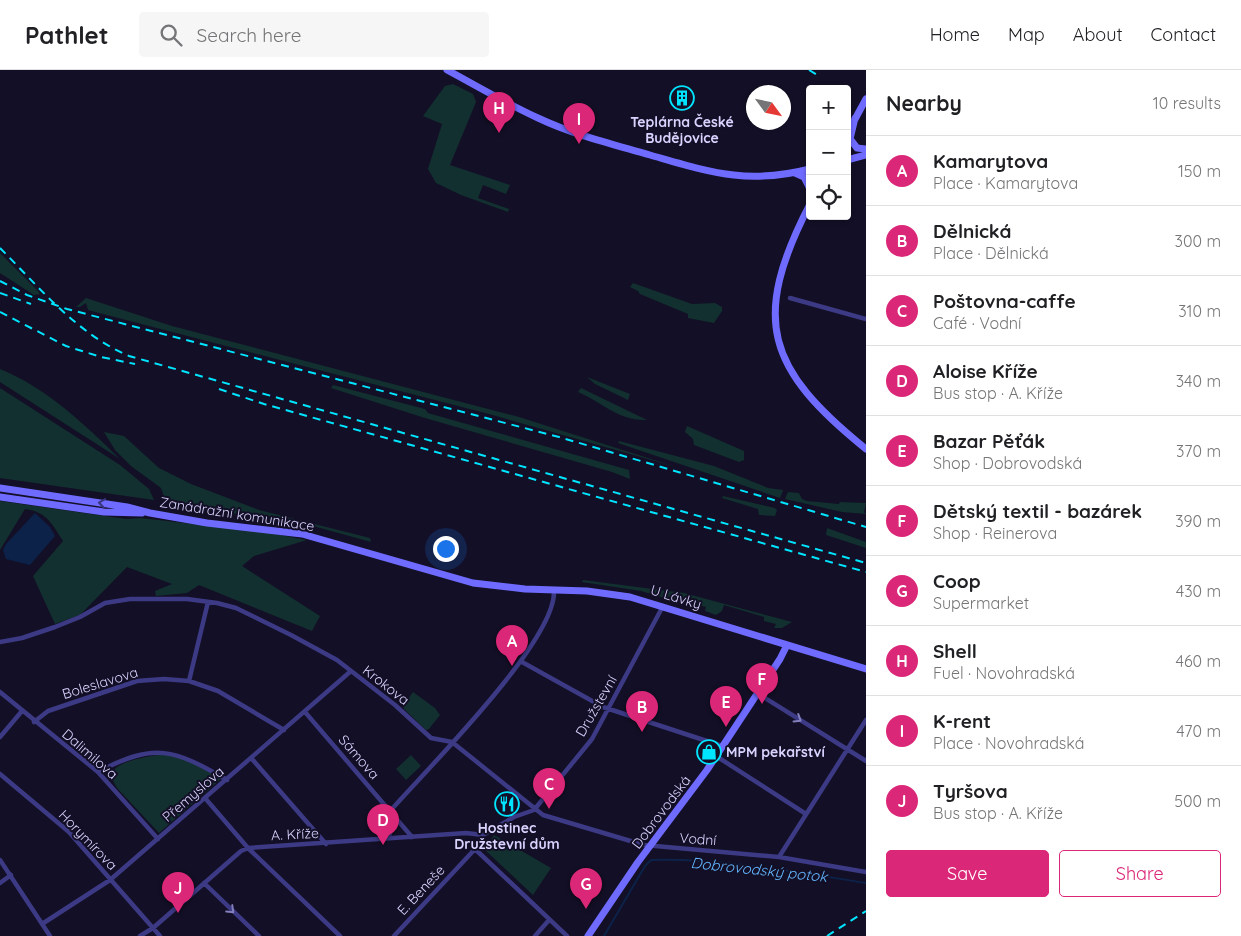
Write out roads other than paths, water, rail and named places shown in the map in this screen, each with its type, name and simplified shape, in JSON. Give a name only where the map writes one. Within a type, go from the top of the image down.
[{"type":"main road","points":[[447,70],[539,119],[573,132],[692,167],[738,177],[758,178],[806,171]]},
{"type":"main road","points":[[848,130],[866,99]]},
{"type":"main road","points":[[855,118],[850,139],[857,148],[866,149]]},
{"type":"main road","points":[[851,159],[866,155]]},
{"type":"main road","points":[[795,173],[804,178],[806,182]]},
{"type":"main road","points":[[806,212],[787,251],[779,275],[774,300],[775,323],[781,348],[793,377],[802,390],[840,428],[866,450]]},
{"type":"main road","name":"Zanádražní komunikace","points":[[0,488],[127,506],[150,513],[207,523],[302,534],[473,583],[554,591]]},
{"type":"main road","name":"Zanádražní komunikace","points":[[0,497],[104,512],[150,513]]},
{"type":"main road","name":"U Lávky","points":[[554,591],[608,593],[663,606],[787,645]]},
{"type":"main road","points":[[787,645],[866,669]]},
{"type":"main road","name":"Dobrovodská","points":[[588,936],[716,756],[780,659],[787,645]]},
{"type":"street","points":[[790,298],[866,319]]},
{"type":"street","points":[[391,810],[522,662],[549,614],[554,591]]},
{"type":"street","name":"Krokova","points":[[0,642],[22,638],[55,627],[80,617],[105,603],[130,599],[182,599],[236,608],[337,660],[395,705],[431,738],[452,742],[534,810]]},
{"type":"street","points":[[189,681],[208,602]]},
{"type":"street","name":"Družstevní","points":[[483,835],[504,822],[534,810],[592,739],[663,606]]},
{"type":"street","points":[[522,662],[609,708],[722,746]]},
{"type":"street","name":"Přemyslova","points":[[42,924],[110,880],[351,671]]},
{"type":"street","name":"Boleslavova","points":[[34,722],[48,711],[137,681],[164,679],[189,681],[218,691],[284,730]]},
{"type":"street","name":"Dalimilova","points":[[0,692],[34,722],[98,772],[158,839]]},
{"type":"street","points":[[757,693],[866,761]]},
{"type":"street","points":[[0,737],[22,711]]},
{"type":"street","name":"Sámova","points":[[305,712],[391,810],[412,837]]},
{"type":"street","points":[[779,857],[866,720]]},
{"type":"street","points":[[98,772],[132,758],[165,752],[185,756],[227,780]]},
{"type":"street","points":[[716,756],[806,814]]},
{"type":"street","points":[[252,758],[326,844]]},
{"type":"street","name":"Horymírova","points":[[0,774],[69,832],[160,936]]},
{"type":"street","points":[[205,798],[248,848],[340,936]]},
{"type":"street","name":"Vodní","points":[[534,810],[548,817],[651,846],[779,857],[866,872]]},
{"type":"street","points":[[388,838],[396,818]]},
{"type":"street","name":"A. Kříže","points":[[248,848],[326,844],[388,838],[466,834],[483,835]]},
{"type":"street","name":"E. Beneše","points":[[394,936],[475,849],[483,835]]},
{"type":"street","points":[[140,936],[153,928],[241,851],[248,848]]},
{"type":"street","points":[[475,849],[567,936]]},
{"type":"street","points":[[0,860],[50,936]]},
{"type":"street","points":[[0,883],[11,874]]},
{"type":"street","points":[[204,883],[259,936]]},
{"type":"street","points":[[535,936],[549,920]]},
{"type":"water","points":[[35,513],[50,527],[55,536],[30,565],[6,559],[3,550],[6,544]]},
{"type":"waterway","name":"Dobrovodský potok","points":[[604,936],[645,866],[651,860],[732,863],[866,883]]},
{"type":"railway","points":[[809,70],[819,76]]},
{"type":"railway","points":[[0,248],[44,294],[76,322],[110,347],[129,356],[866,563]]},
{"type":"railway","points":[[0,281],[27,295],[67,309],[559,437],[866,527]]},
{"type":"railway","points":[[0,293],[31,304]]},
{"type":"railway","points":[[0,312],[66,346],[101,357],[135,364]]},
{"type":"railway","points":[[219,389],[264,404],[866,572]]},
{"type":"railway","points":[[827,936],[866,911]]},
{"type":"place","name":"Teplárna České Budějovice","points":[[682,98]]},
{"type":"place","name":"Shell","points":[[499,133]]},
{"type":"place","name":"K-rent","points":[[579,144]]},
{"type":"place","name":"Kamarytova","points":[[512,666]]},
{"type":"place","name":"Dětský textil - bazárek","points":[[762,704]]},
{"type":"place","name":"Bazar Pěťák","points":[[726,727]]},
{"type":"place","name":"Dělnická","points":[[642,732]]},
{"type":"place","name":"MPM pekařství","points":[[709,752]]},
{"type":"place","name":"Hostinec Družstevní dům","points":[[507,804]]},
{"type":"place","name":"Poštovna-caffe","points":[[549,809]]},
{"type":"place","name":"Aloise Kříže","points":[[383,845]]},
{"type":"place","name":"Coop","points":[[586,909]]},
{"type":"place","name":"Tyršova","points":[[178,913]]}]
